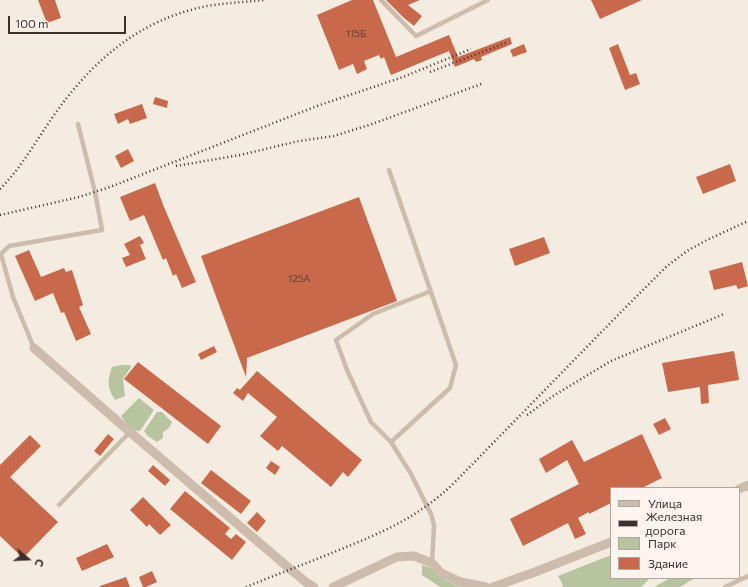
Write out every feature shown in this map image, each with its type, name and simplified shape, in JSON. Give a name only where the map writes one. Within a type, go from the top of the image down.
[{"type":"street","points":[[34,348],[290,569],[314,587]]},
{"type":"street","points":[[493,587],[610,542]]},
{"type":"street","points":[[333,587],[397,557],[414,556],[432,562],[441,573],[461,582],[486,587]]},
{"type":"lane","points":[[381,0],[416,36],[488,0]]},
{"type":"lane","points":[[34,348],[13,297],[1,254],[9,246],[102,230],[95,192],[78,124]]},
{"type":"lane","points":[[389,170],[456,365],[450,388],[391,442]]},
{"type":"lane","points":[[431,291],[373,314],[336,340],[347,370],[371,422],[391,442],[411,474],[433,520],[434,531],[432,562]]},
{"type":"lane","points":[[59,505],[130,432]]},
{"type":"lane","points":[[725,587],[748,576]]},
{"type":"green space","points":[[130,365],[131,367],[123,379],[125,396],[115,400],[109,388],[109,376],[112,367]]},
{"type":"green space","points":[[139,398],[154,410],[140,431],[132,430],[121,416]]},
{"type":"green space","points":[[157,412],[162,412],[172,422],[169,428],[163,432],[163,438],[157,442],[148,436],[144,431]]},
{"type":"green space","points":[[610,555],[610,579],[649,579],[641,587],[563,587],[558,576]]},
{"type":"green space","points":[[422,565],[434,569],[445,580],[461,587],[440,587],[422,575]]},
{"type":"green space","points":[[668,579],[693,579],[680,587],[654,587]]},
{"type":"building","points":[[38,0],[55,0],[61,18],[47,23]]},
{"type":"building","points":[[352,0],[373,0],[396,57],[449,35],[458,57],[510,37],[512,44],[481,57],[482,60],[476,62],[474,59],[455,67],[449,51],[391,75],[384,57],[381,59],[379,55],[364,61],[367,69],[357,74],[353,64],[339,70],[317,15]]},
{"type":"building","points":[[386,0],[420,0],[408,5],[422,16],[414,26]]},
{"type":"building","points":[[591,0],[642,0],[600,19]]},
{"type":"building","points":[[524,44],[527,52],[513,57],[510,50]]},
{"type":"building","points":[[618,44],[630,75],[636,73],[640,84],[625,90],[609,48]]},
{"type":"building","points":[[155,97],[168,101],[167,108],[153,104]]},
{"type":"building","points":[[142,104],[147,118],[130,124],[128,119],[118,124],[114,114]]},
{"type":"building","points":[[128,149],[134,161],[121,168],[115,156]]},
{"type":"building","points":[[730,164],[736,181],[703,194],[696,177]]},
{"type":"building","points":[[155,183],[196,282],[182,288],[176,274],[173,276],[166,258],[163,260],[144,215],[130,221],[120,197]]},
{"type":"building","points":[[359,197],[397,301],[247,358],[246,377],[201,256]]},
{"type":"building","points":[[140,236],[144,243],[140,245],[146,259],[126,267],[122,258],[130,255],[124,244]]},
{"type":"building","points":[[544,237],[550,253],[515,266],[509,249]]},
{"type":"building","points":[[29,250],[41,277],[64,268],[66,272],[72,270],[83,305],[79,307],[91,334],[76,341],[64,312],[61,313],[53,293],[35,301],[15,256]]},
{"type":"building","points":[[742,262],[748,286],[738,289],[736,285],[714,290],[709,271]]},
{"type":"building","points":[[214,346],[217,352],[201,360],[198,354]]},
{"type":"building","points":[[734,351],[739,380],[708,385],[709,403],[701,404],[700,387],[668,392],[662,363]]},
{"type":"building","points":[[138,362],[221,426],[208,444],[124,379]]},
{"type":"building","points":[[257,371],[362,460],[348,477],[343,472],[331,487],[282,446],[278,451],[260,436],[277,417],[248,393],[243,401],[233,393],[237,388],[240,390]]},
{"type":"building","points":[[665,418],[671,429],[659,435],[653,424]]},
{"type":"building","points":[[108,434],[114,439],[100,456],[94,451]]},
{"type":"building","points":[[642,434],[662,478],[644,487],[610,487],[610,504],[578,518],[586,534],[575,539],[568,523],[523,546],[510,519],[579,484],[567,460],[546,473],[539,459],[572,440],[584,462]]},
{"type":"building","points":[[30,435],[41,446],[10,477],[58,522],[23,558],[0,536],[0,465]]},
{"type":"building","points":[[271,461],[280,467],[275,475],[266,468]]},
{"type":"building","points":[[153,465],[170,480],[165,486],[148,471]]},
{"type":"building","points":[[211,470],[251,501],[241,514],[201,483]]},
{"type":"building","points":[[185,491],[230,528],[225,534],[231,539],[236,534],[246,542],[232,560],[170,509]]},
{"type":"building","points":[[143,497],[171,525],[160,535],[149,524],[147,527],[130,510]]},
{"type":"building","points":[[257,512],[266,521],[257,532],[247,523]]},
{"type":"building","points":[[107,544],[114,557],[82,571],[76,558]]},
{"type":"building","points":[[152,571],[157,582],[143,587],[139,577]]},
{"type":"building","points":[[126,577],[130,587],[100,587],[100,586]]},
{"type":"railway","points":[[0,189],[23,161],[57,111],[87,74],[122,44],[161,20],[183,12],[207,6],[264,0]]},
{"type":"railway","points":[[430,72],[508,42]]},
{"type":"railway","points":[[0,215],[79,197],[110,187],[317,106],[403,77],[471,49]]},
{"type":"railway","points":[[176,166],[240,155],[299,141],[334,136],[372,124],[484,83]]},
{"type":"railway","points":[[246,587],[383,531],[413,515],[441,495],[666,267],[687,251],[748,221]]},
{"type":"railway","points":[[527,415],[553,396],[611,361],[724,314]]}]
